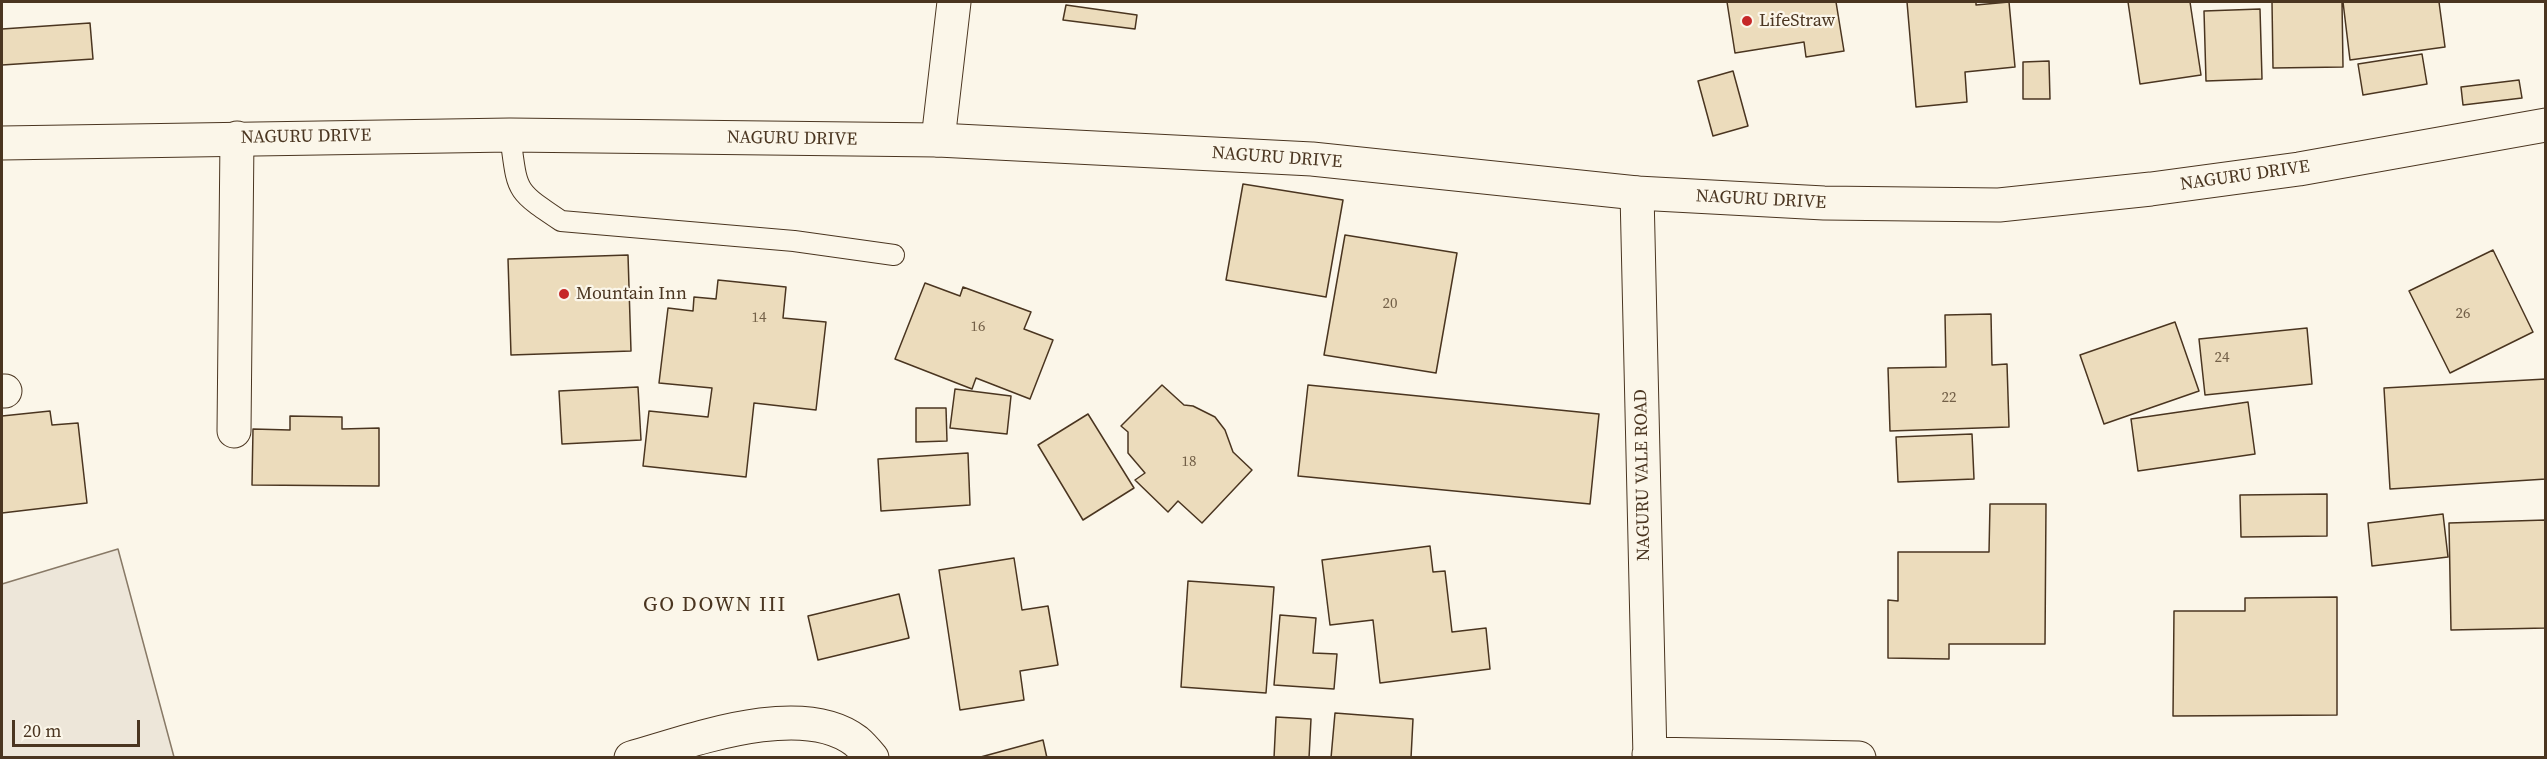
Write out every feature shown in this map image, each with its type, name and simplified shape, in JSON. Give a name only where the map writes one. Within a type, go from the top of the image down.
[{"type":"street","points":[[938,140],[954,2]]},
{"type":"street","name":"NAGURU DRIVE","points":[[2,143],[510,135],[938,140],[1312,159],[1637,193],[1824,203],[1999,205],[2151,189],[2299,169],[2546,126]]},
{"type":"street","points":[[234,431],[237,138]]},
{"type":"street","name":"NAGURU VALE ROAD","points":[[1637,193],[1650,756]]},
{"type":"street","points":[[631,758],[753,724],[791,723],[824,728],[863,749]]},
{"type":"street","points":[[1650,756],[1859,758]]},
{"type":"lane","points":[[510,135],[517,186],[530,200],[561,221],[794,241],[894,255]]},
{"type":"shaded area","points":[[118,549],[174,757],[2,757],[2,584]]},
{"type":"building","points":[[1727,2],[1836,2],[1844,51],[1806,57],[1804,42],[1735,53]]},
{"type":"building","points":[[1907,2],[1976,2],[1976,5],[2009,2],[2015,67],[1965,72],[1967,102],[1916,107]]},
{"type":"building","points":[[2128,2],[2190,2],[2201,75],[2140,84]]},
{"type":"building","points":[[2272,2],[2342,2],[2343,67],[2273,68]]},
{"type":"building","points":[[2343,2],[2439,2],[2445,47],[2350,60]]},
{"type":"building","points":[[1066,5],[1137,15],[1135,29],[1063,20]]},
{"type":"building","points":[[2260,9],[2262,79],[2206,81],[2204,11]]},
{"type":"building","points":[[90,23],[93,59],[2,65],[2,29]]},
{"type":"building","points":[[2422,54],[2427,84],[2363,95],[2358,64]]},
{"type":"building","points":[[2049,61],[2050,99],[2023,99],[2023,62]]},
{"type":"building","points":[[1733,71],[1748,126],[1713,136],[1698,81]]},
{"type":"building","points":[[2519,80],[2522,98],[2463,105],[2461,87]]},
{"type":"building","points":[[1243,184],[1343,200],[1326,297],[1226,280]]},
{"type":"building","points":[[1345,235],[1457,253],[1436,373],[1324,355]]},
{"type":"building","points":[[2493,250],[2533,332],[2450,373],[2409,291]]},
{"type":"building","points":[[628,255],[631,351],[511,355],[508,259]]},
{"type":"building","points":[[718,280],[786,287],[783,318],[826,322],[816,410],[754,403],[746,477],[643,466],[649,411],[708,417],[712,388],[659,383],[668,308],[693,311],[694,297],[716,299]]},
{"type":"building","points":[[925,283],[960,296],[963,287],[1031,312],[1024,329],[1053,340],[1030,399],[976,378],[972,389],[895,359]]},
{"type":"building","points":[[1991,314],[1992,365],[2007,364],[2009,427],[1890,431],[1888,368],[1946,367],[1945,315]]},
{"type":"building","points":[[2175,322],[2199,391],[2104,424],[2080,355]]},
{"type":"building","points":[[2307,328],[2312,384],[2205,395],[2199,339]]},
{"type":"building","points":[[2546,379],[2546,479],[2390,489],[2384,388]]},
{"type":"building","points":[[1162,385],[1184,405],[1193,406],[1215,417],[1225,430],[1233,452],[1252,470],[1202,523],[1178,501],[1168,512],[1135,480],[1145,473],[1128,453],[1128,432],[1121,426]]},
{"type":"building","points":[[1308,385],[1599,414],[1590,504],[1298,476]]},
{"type":"building","points":[[638,387],[641,440],[562,444],[559,391]]},
{"type":"building","points":[[955,389],[1011,396],[1007,434],[950,428]]},
{"type":"building","points":[[2248,402],[2255,454],[2138,471],[2131,419]]},
{"type":"building","points":[[916,408],[946,408],[947,441],[916,442]]},
{"type":"building","points":[[50,411],[52,425],[78,423],[87,503],[2,513],[2,416]]},
{"type":"building","points":[[1088,414],[1134,488],[1083,520],[1038,445]]},
{"type":"building","points":[[290,416],[342,417],[342,429],[379,428],[379,486],[252,485],[253,429],[290,430]]},
{"type":"building","points":[[1972,434],[1974,479],[1898,482],[1896,437]]},
{"type":"building","points":[[968,453],[970,505],[881,511],[878,459]]},
{"type":"building","points":[[2327,494],[2327,536],[2241,537],[2240,495]]},
{"type":"building","points":[[1990,504],[2046,504],[2045,644],[1949,644],[1949,659],[1888,658],[1888,600],[1898,601],[1898,552],[1989,552]]},
{"type":"building","points":[[2443,514],[2448,557],[2372,566],[2368,523]]},
{"type":"building","points":[[2546,520],[2546,628],[2451,630],[2449,523]]},
{"type":"building","points":[[1430,546],[1433,572],[1445,571],[1452,632],[1486,628],[1490,669],[1380,683],[1373,620],[1330,625],[1322,560]]},
{"type":"building","points":[[1014,558],[1022,610],[1048,606],[1058,665],[1020,671],[1024,700],[960,710],[939,570]]},
{"type":"building","points":[[1188,581],[1274,587],[1266,693],[1181,687]]},
{"type":"building","points":[[899,594],[909,638],[818,660],[808,616]]},
{"type":"building","points":[[2337,597],[2337,715],[2173,716],[2174,611],[2245,611],[2245,598]]},
{"type":"building","points":[[1280,615],[1316,618],[1313,653],[1337,654],[1334,689],[1274,685]]},
{"type":"building","points":[[1335,713],[1413,719],[1411,758],[1331,758]]},
{"type":"building","points":[[1276,717],[1311,719],[1309,758],[1274,758]]},
{"type":"building","points":[[1043,740],[1047,758],[977,758]]},
{"type":"place","name":"LifeStraw","points":[[1747,21]]},
{"type":"place","name":"Mountain Inn","points":[[564,294]]},
{"type":"district","name":"GO DOWN III","points":[[715,606]]}]
